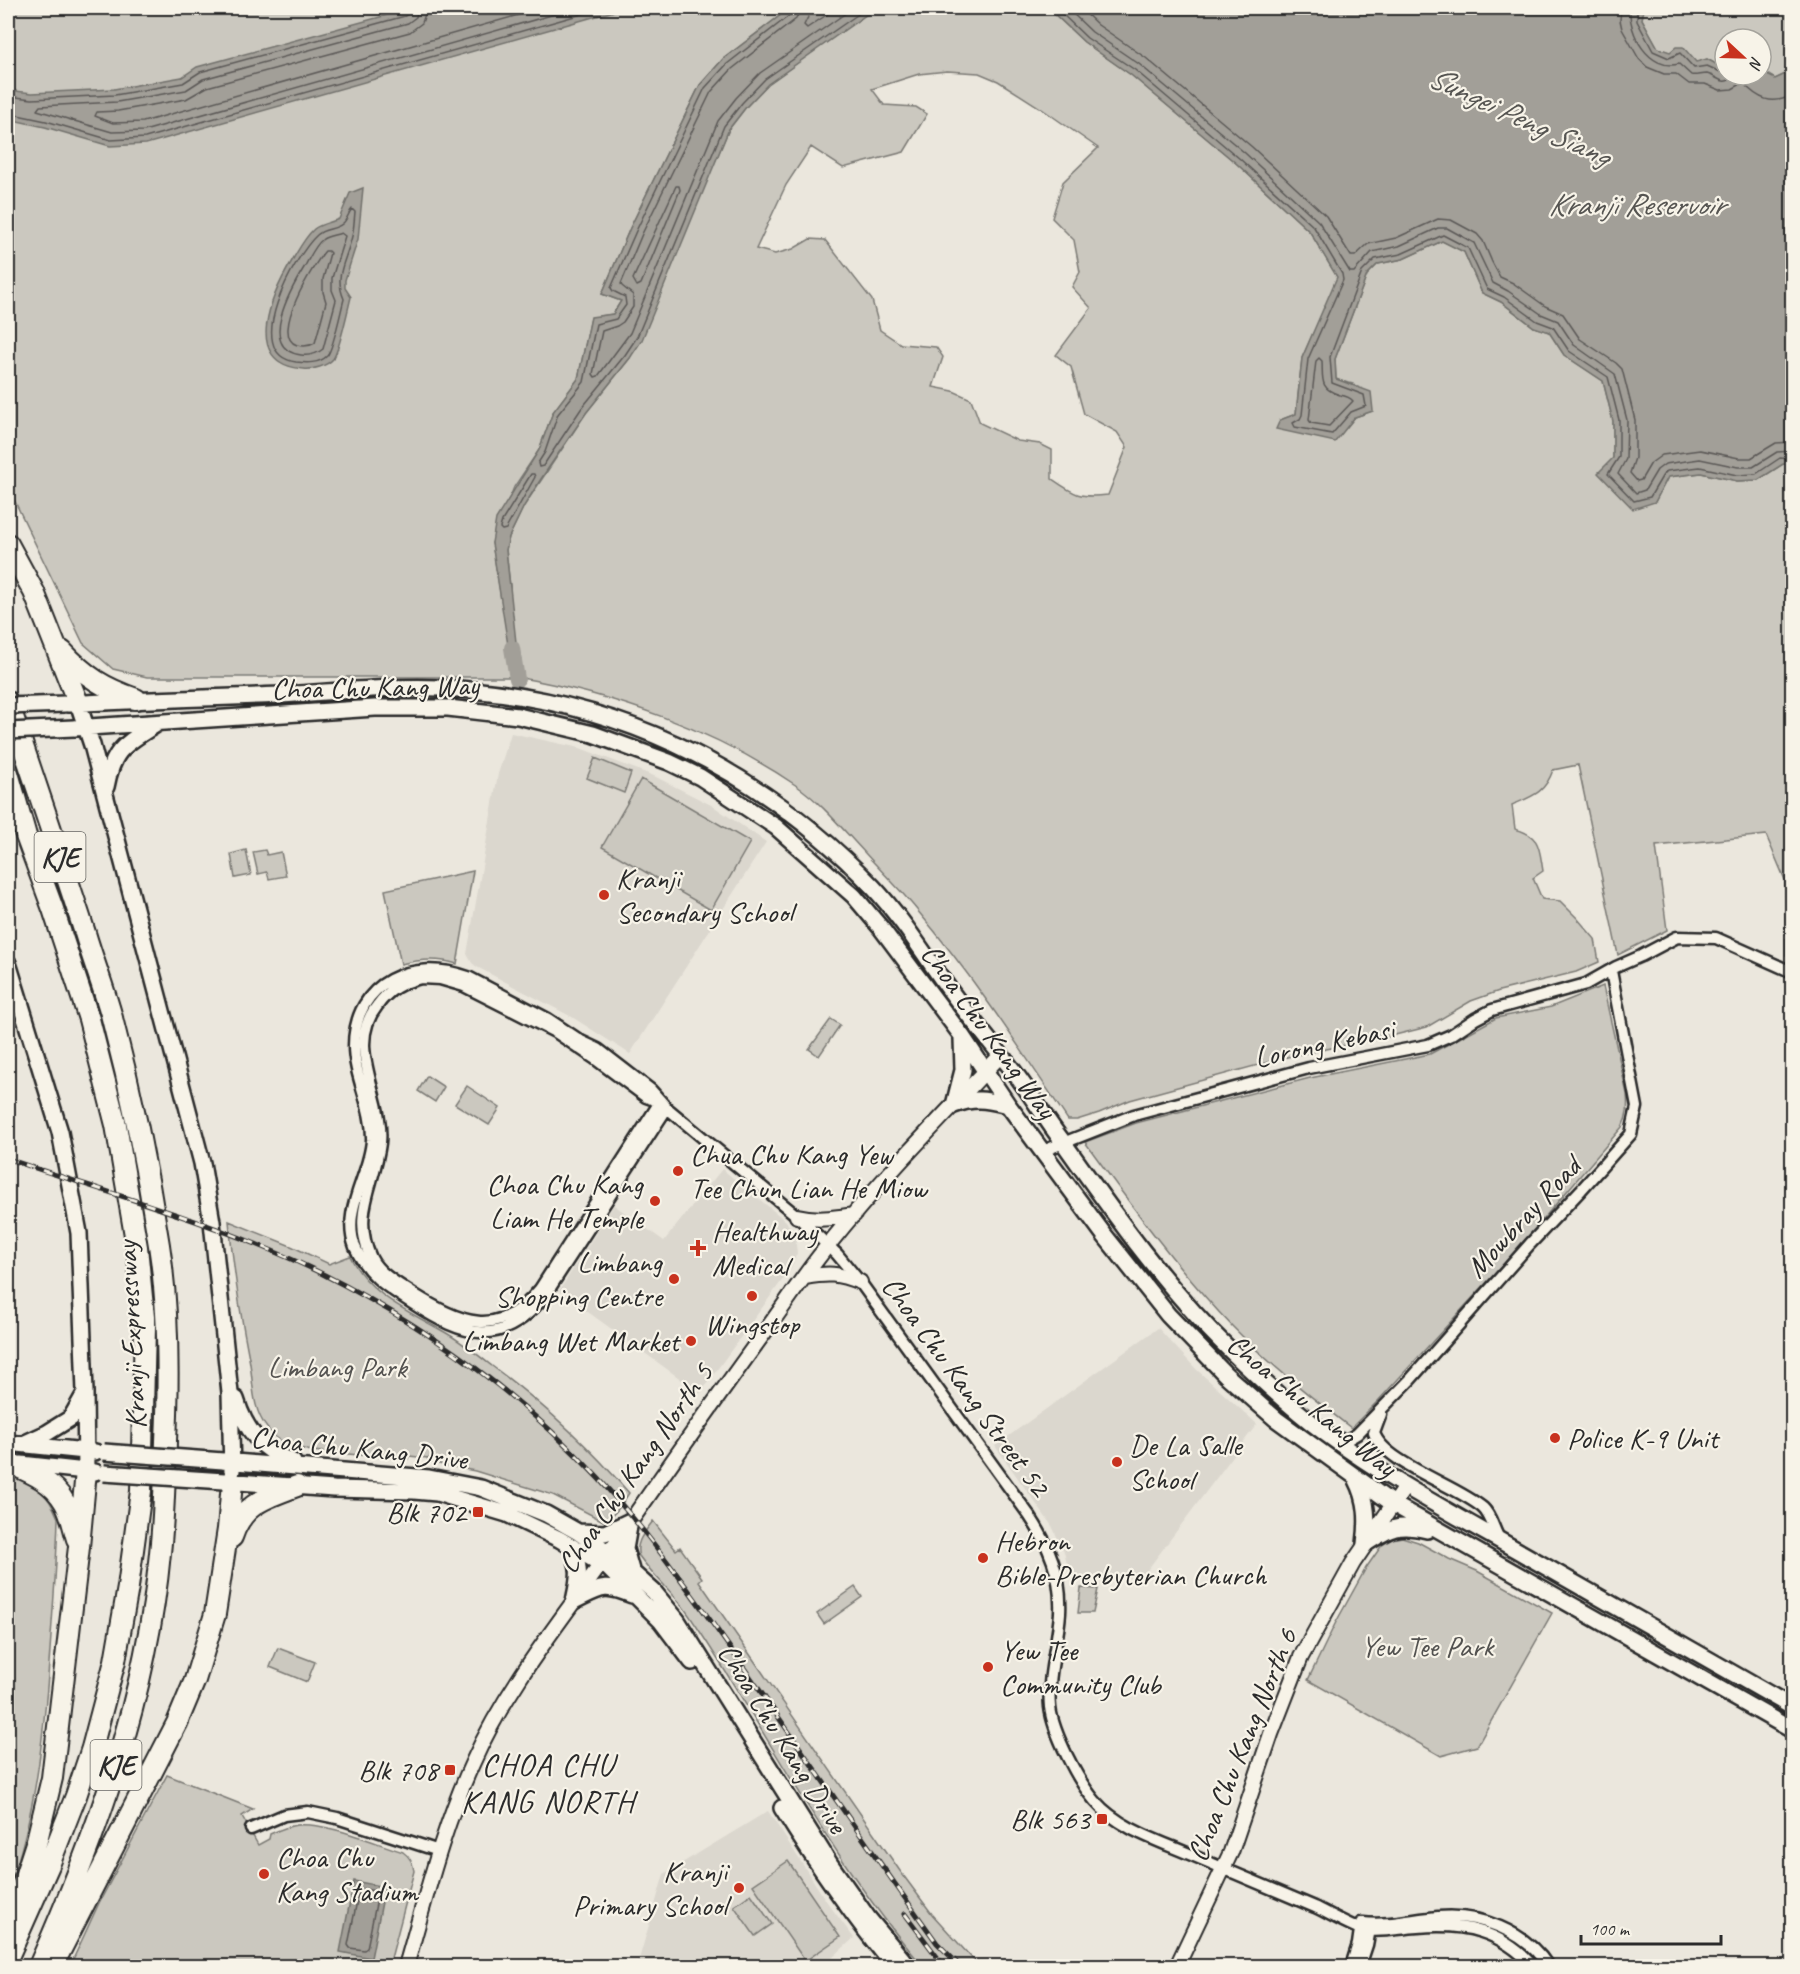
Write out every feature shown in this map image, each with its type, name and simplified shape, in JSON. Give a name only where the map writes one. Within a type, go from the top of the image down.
[{"type":"highway","points":[[8,544],[34,592],[54,642],[72,703]]},
{"type":"highway","points":[[54,642],[81,672],[109,689],[136,699]]},
{"type":"highway","name":"Kranji Expressway","points":[[8,704],[111,1013],[140,1137],[158,1237],[167,1334],[168,1399],[160,1554],[144,1656],[119,1756],[103,1807],[69,1900],[39,1966]]},
{"type":"highway","name":"Kranji Expressway","points":[[8,773],[26,836],[89,1019],[116,1125],[137,1247],[145,1327],[141,1491],[115,1661],[92,1748],[76,1796],[49,1865],[8,1957]]},
{"type":"highway","points":[[8,1463],[33,1473],[55,1489],[66,1504],[79,1547]]},
{"type":"highway","points":[[8,1929],[37,1840],[52,1778],[79,1547],[95,1472]]},
{"type":"highway","points":[[52,1966],[177,1723],[208,1640],[224,1560],[228,1482]]},
{"type":"highway","points":[[224,1560],[234,1529],[256,1502],[297,1486]]},
{"type":"main road","name":"Choa Chu Kang Way","points":[[8,704],[438,688],[496,692],[544,700],[622,721],[680,745],[752,785],[782,805],[839,854],[891,906],[1122,1223],[1186,1304],[1226,1347],[1266,1383],[1330,1437],[1405,1487],[1792,1707]]},
{"type":"main road","points":[[72,703],[105,792],[202,1163],[212,1222],[230,1393],[228,1482]]},
{"type":"main road","name":"Choa Chu Kang Way","points":[[8,731],[375,708],[448,708],[518,716],[593,734],[633,747],[700,777],[748,807],[801,848],[854,896],[881,928],[962,1036],[1008,1105],[1144,1286],[1200,1350],[1276,1419],[1393,1504],[1792,1730]]},
{"type":"main road","points":[[105,792],[113,760],[119,750],[158,723]]},
{"type":"main road","points":[[8,963],[60,1132],[79,1233],[86,1451],[95,1472]]},
{"type":"main road","points":[[954,1106],[963,1070],[962,1036]]},
{"type":"main road","points":[[954,1106],[972,1099],[983,1099],[1008,1105]]},
{"type":"main road","points":[[14,1444],[47,1433],[71,1418],[85,1392]]},
{"type":"main road","points":[[230,1393],[234,1396],[245,1424],[269,1451],[315,1469]]},
{"type":"main road","name":"Choa Chu Kang Drive","points":[[14,1444],[429,1478],[481,1488],[546,1514],[578,1532],[604,1558],[608,1568],[661,1621],[683,1649],[818,1866],[860,1925],[894,1966]]},
{"type":"main road","name":"Choa Chu Kang Drive","points":[[8,1463],[228,1482],[437,1493],[507,1514],[570,1546],[631,1570],[654,1592],[677,1620],[830,1864],[868,1918],[908,1966]]},
{"type":"main road","points":[[1356,1478],[1364,1493],[1368,1524],[1365,1544]]},
{"type":"main road","points":[[578,1532],[605,1533],[630,1521]]},
{"type":"main road","points":[[630,1521],[625,1549],[631,1570]]},
{"type":"main road","points":[[1365,1544],[1389,1530],[1408,1525],[1444,1534]]},
{"type":"main road","points":[[570,1546],[578,1559],[579,1566],[574,1601]]},
{"type":"main road","points":[[574,1601],[602,1587],[614,1588],[637,1597]]},
{"type":"street","name":"Lorong Kebasi","points":[[1043,1151],[1134,1115],[1342,1060],[1428,1045],[1451,1035],[1492,1010],[1570,990],[1677,937],[1716,938],[1792,972]]},
{"type":"street","name":"Choa Chu Kang Street 52","points":[[664,1105],[546,1294],[528,1316],[516,1323],[492,1332],[476,1332],[451,1326],[394,1292],[376,1279],[363,1264],[354,1243],[352,1221],[356,1195],[372,1141],[354,1044],[358,1022],[368,1002],[381,986],[406,972],[441,969],[468,977],[548,1019],[581,1041],[598,1049],[651,1090],[664,1105],[797,1216],[828,1245],[861,1282],[1029,1515],[1048,1545],[1056,1571],[1060,1597],[1050,1687],[1050,1710],[1059,1739],[1086,1788],[1100,1805],[1118,1820],[1152,1838],[1363,1926]]},
{"type":"street","name":"Mowbray Road","points":[[1330,1437],[1341,1440],[1352,1437],[1410,1380],[1631,1134],[1638,1107],[1613,969]]},
{"type":"street","name":"Choa Chu Kang North 5","points":[[406,1966],[439,1851],[473,1762],[500,1708],[530,1661],[828,1245],[1000,1056]]},
{"type":"street","points":[[797,1216],[827,1219],[854,1215]]},
{"type":"street","points":[[805,1277],[827,1273],[839,1274],[861,1282]]},
{"type":"street","points":[[1386,1403],[1375,1427],[1374,1433],[1379,1444],[1484,1508],[1500,1540]]},
{"type":"street","name":"Choa Chu Kang North 6","points":[[1177,1966],[1223,1868],[1301,1657],[1365,1544],[1405,1487]]},
{"type":"street","points":[[251,1829],[284,1815],[308,1812],[337,1818],[439,1851]]},
{"type":"street","points":[[1363,1926],[1448,1916],[1488,1922],[1523,1939],[1548,1966]]},
{"type":"street","points":[[1351,1966],[1363,1926]]},
{"type":"street","points":[[1360,1966],[1363,1926]]},
{"type":"street","points":[[1363,1926],[1467,1928],[1502,1939],[1520,1951],[1533,1966]]},
{"type":"shaded area","name":"Kranji Secondary School","points":[[511,733],[580,748],[654,776],[713,806],[766,842],[630,1054],[572,1017],[477,967],[467,954],[498,774]]},
{"type":"shaded area","name":"Limbang Shopping Centre","points":[[722,1169],[786,1221],[795,1236],[797,1253],[791,1268],[700,1393],[559,1291],[614,1205],[664,1241]]},
{"type":"shaded area","name":"De La Salle School","points":[[1158,1328],[1196,1369],[1257,1424],[1142,1577],[1070,1577],[1064,1552],[1052,1526],[995,1446]]},
{"type":"shaded area","name":"Kranji Primary School","points":[[768,1811],[827,1902],[854,1938],[823,1966],[637,1966],[664,1874]]},
{"type":"green space","points":[[8,8],[790,8],[723,59],[700,85],[630,228],[602,294],[621,301],[613,314],[591,318],[578,379],[553,412],[539,450],[514,487],[492,543],[513,671],[510,586],[506,549],[509,537],[524,506],[586,413],[630,358],[729,129],[746,107],[768,84],[866,14],[881,8],[1045,8],[1084,42],[1131,75],[1237,164],[1310,232],[1338,278],[1302,358],[1296,414],[1280,420],[1335,441],[1355,417],[1372,411],[1353,384],[1336,380],[1335,359],[1367,275],[1378,264],[1403,259],[1442,241],[1464,252],[1482,293],[1501,302],[1534,327],[1549,332],[1564,355],[1603,381],[1613,421],[1613,458],[1655,502],[1668,477],[1701,473],[1737,481],[1758,480],[1783,464],[1792,465],[1792,958],[1786,955],[1785,880],[1766,835],[1656,846],[1667,930],[1618,955],[1578,765],[1553,770],[1542,789],[1512,805],[1515,829],[1530,835],[1537,844],[1543,871],[1533,878],[1542,899],[1560,901],[1577,918],[1595,939],[1599,962],[1576,972],[1499,991],[1471,1001],[1427,1027],[1291,1056],[1130,1100],[1077,1120],[1068,1120],[977,986],[911,903],[816,801],[765,766],[698,731],[626,704],[590,693],[516,677],[147,677],[113,669],[83,643],[8,487]],"holes":[[[947,71],[979,73],[998,81],[1098,148],[1063,182],[1052,218],[1074,240],[1080,272],[1072,287],[1091,308],[1056,355],[1071,367],[1084,414],[1117,432],[1127,447],[1108,495],[1090,496],[1066,489],[1052,479],[1052,450],[1040,444],[1018,441],[980,423],[971,399],[953,391],[933,387],[943,357],[936,347],[901,344],[880,330],[872,300],[825,240],[810,239],[793,249],[775,254],[756,249],[786,185],[811,147],[843,168],[904,152],[927,114],[916,107],[884,105],[872,89],[919,74]]]},
{"type":"green space","points":[[1644,8],[1792,8],[1792,71],[1775,79],[1773,78],[1773,27],[1713,27],[1713,62],[1707,59],[1697,63],[1658,48],[1642,19]]},
{"type":"green space","points":[[595,758],[631,773],[624,793],[587,778]]},
{"type":"green space","points":[[641,779],[750,842],[711,910],[602,847]]},
{"type":"green space","points":[[246,850],[251,875],[235,878],[231,854]]},
{"type":"green space","points":[[265,850],[267,855],[281,852],[286,876],[269,879],[267,872],[258,874],[253,852]]},
{"type":"green space","points":[[473,871],[457,964],[429,960],[401,964],[385,890]]},
{"type":"green space","points":[[1603,986],[1627,1094],[1627,1111],[1622,1127],[1520,1246],[1351,1428],[1275,1367],[1213,1305],[1156,1237],[1085,1142],[1136,1123],[1310,1078],[1430,1054],[1496,1018],[1551,1007]]},
{"type":"green space","points":[[831,1019],[840,1025],[819,1056],[809,1049]]},
{"type":"green space","points":[[427,1076],[444,1087],[435,1102],[418,1091]]},
{"type":"green space","points":[[467,1086],[500,1108],[489,1125],[455,1104]]},
{"type":"green space","name":"Limbang Park","points":[[229,1221],[329,1264],[350,1256],[358,1270],[379,1292],[465,1345],[529,1395],[564,1426],[629,1493],[621,1505],[603,1521],[553,1495],[475,1471],[428,1462],[428,1458],[409,1456],[408,1459],[311,1451],[287,1444],[276,1437],[262,1420],[254,1394],[237,1290]]},
{"type":"green space","points":[[8,1474],[25,1480],[39,1489],[50,1501],[58,1518],[43,1733],[27,1829],[8,1891]]},
{"type":"green space","points":[[653,1521],[676,1550],[680,1547],[702,1578],[699,1581],[900,1871],[932,1914],[979,1966],[923,1966],[858,1883],[689,1615],[639,1556],[639,1542]]},
{"type":"green space","name":"Yew Tee Park","points":[[1402,1537],[1418,1542],[1477,1571],[1552,1613],[1477,1746],[1441,1756],[1308,1680],[1366,1568],[1382,1545],[1392,1539]]},
{"type":"green space","points":[[855,1587],[862,1597],[824,1624],[817,1614]]},
{"type":"green space","points":[[1081,1588],[1098,1589],[1093,1613],[1078,1613]]},
{"type":"green space","points":[[278,1648],[315,1662],[307,1682],[270,1667]]},
{"type":"green space","name":"Choa Chu Kang Stadium","points":[[167,1775],[253,1809],[242,1816],[258,1845],[269,1839],[270,1834],[280,1830],[309,1825],[350,1834],[403,1852],[412,1862],[414,1871],[389,1966],[70,1966],[99,1903]]},
{"type":"green space","points":[[788,1861],[840,1937],[805,1961],[753,1885]]},
{"type":"green space","points":[[751,1894],[772,1924],[755,1936],[734,1906]]},
{"type":"water","points":[[413,8],[625,8],[146,144],[110,146],[8,119],[8,90],[32,93],[114,89],[182,77],[197,67]]},
{"type":"water","points":[[790,8],[881,8],[866,15],[768,84],[729,129],[642,340],[586,413],[541,479],[524,506],[509,537],[506,550],[519,670],[512,671],[492,543],[496,519],[539,450],[553,412],[578,379],[591,317],[613,314],[621,301],[602,294],[630,228],[700,85],[723,59]]},
{"type":"water","name":"Kranji Reservoir","points":[[1045,8],[1644,8],[1642,19],[1658,48],[1670,52],[1676,47],[1683,47],[1696,62],[1707,59],[1713,62],[1713,87],[1773,87],[1773,78],[1792,71],[1792,465],[1783,464],[1758,480],[1737,481],[1701,473],[1668,477],[1655,502],[1633,509],[1598,473],[1613,458],[1613,421],[1603,381],[1564,355],[1549,332],[1534,327],[1501,302],[1482,293],[1464,252],[1442,241],[1403,259],[1378,264],[1367,275],[1335,359],[1336,379],[1371,392],[1373,411],[1355,417],[1335,442],[1276,429],[1280,420],[1296,414],[1302,358],[1337,277],[1310,232],[1237,164],[1131,75],[1084,42]]},
{"type":"water","points":[[363,188],[358,239],[345,280],[345,288],[351,297],[335,355],[327,364],[316,368],[304,369],[284,364],[272,354],[267,341],[267,324],[277,289],[302,243],[317,227],[339,219],[350,193]]},
{"type":"water","points":[[354,1881],[385,1887],[371,1958],[340,1952]]},
{"type":"waterway","points":[[512,648],[517,679]]},
{"type":"railway","points":[[8,1159],[179,1215],[304,1265],[379,1304],[413,1325],[480,1372],[542,1423],[599,1479],[664,1557],[937,1943],[960,1966]]},
{"type":"railway","points":[[905,1914],[944,1966]]},
{"type":"place","name":"Kranji Secondary School","points":[[604,895]]},
{"type":"place","name":"Chua Chu Kang Yew Tee Chun Lian He Miow","points":[[678,1171]]},
{"type":"place","name":"Choa Chu Kang Liam He Temple","points":[[655,1201]]},
{"type":"place","name":"Healthway Medical","points":[[698,1248]]},
{"type":"place","name":"Limbang Shopping Centre","points":[[674,1279]]},
{"type":"place","name":"Wingstop","points":[[752,1296]]},
{"type":"place","name":"Limbang Wet Market","points":[[691,1341]]},
{"type":"place","name":"Police K-9 Unit","points":[[1555,1438]]},
{"type":"place","name":"De La Salle School","points":[[1117,1462]]},
{"type":"place","name":"Blk 702","points":[[478,1512]]},
{"type":"place","name":"Hebron Bible-Presbyterian Church","points":[[983,1558]]},
{"type":"place","name":"Yew Tee Community Club","points":[[988,1667]]},
{"type":"place","name":"Blk 708","points":[[450,1770]]},
{"type":"place","name":"Blk 563","points":[[1102,1819]]},
{"type":"place","name":"Choa Chu Kang Stadium","points":[[264,1874]]},
{"type":"place","name":"Kranji Primary School","points":[[739,1888]]},
{"type":"district","name":"CHOA CHU KANG NORTH","points":[[548,1782]]},
{"type":"water label","name":"Sungei Peng Siang","points":[[1519,116]]}]
